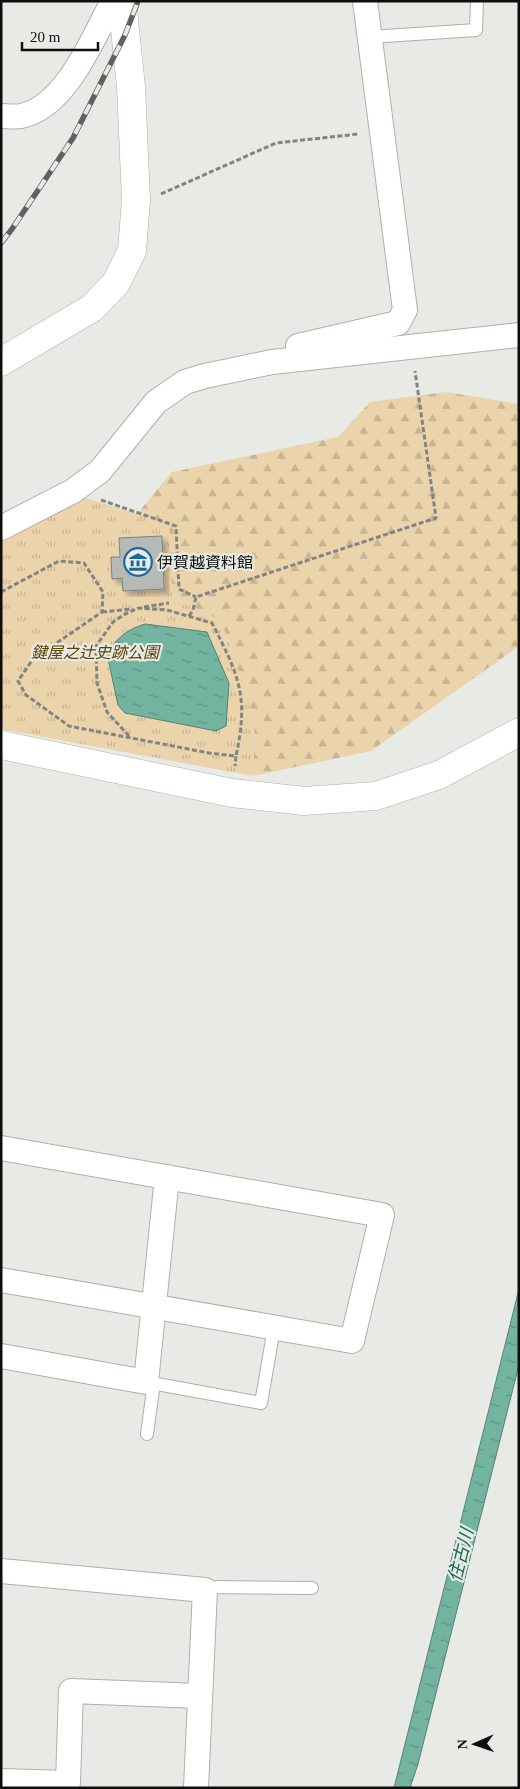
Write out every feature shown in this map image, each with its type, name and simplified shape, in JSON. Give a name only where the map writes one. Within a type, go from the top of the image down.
[{"type":"street","points":[[1,116],[22,116],[54,99],[71,78],[113,1]]},
{"type":"street","points":[[1,362],[92,308],[116,283],[132,251],[136,200],[131,87],[122,1]]},
{"type":"street","points":[[272,362],[285,349],[398,323],[405,310],[384,131],[365,1]]},
{"type":"street","points":[[1,528],[73,491],[100,471],[156,402],[185,382],[272,362],[519,335]]},
{"type":"street","points":[[1,745],[232,793],[304,801],[376,796],[439,775],[519,732]]},
{"type":"street","points":[[1,1148],[382,1215],[352,1341],[1,1280]]},
{"type":"street","points":[[1,1356],[150,1382],[154,1306],[167,1177]]},
{"type":"street","points":[[1,1572],[205,1590],[196,1788]]},
{"type":"street","points":[[1,1782],[68,1783],[71,1691],[200,1696]]},
{"type":"lane","points":[[370,37],[476,30],[477,1]]},
{"type":"lane","points":[[147,1434],[150,1382],[261,1402],[274,1328]]},
{"type":"lane","points":[[205,1590],[217,1587],[312,1588]]},
{"type":"path","points":[[136,200],[153,197],[276,143],[384,131]]},
{"type":"path","points":[[73,491],[176,526],[178,589],[196,597],[436,518],[412,346]]},
{"type":"path","points":[[1,592],[59,561],[84,563],[103,592],[102,612]]},
{"type":"path","points":[[189,616],[193,610],[196,597]]},
{"type":"path","points":[[169,603],[102,612],[33,659],[18,681],[26,695],[69,726],[209,753],[236,756]]},
{"type":"path","points":[[130,737],[107,712],[96,683],[96,646],[113,622],[139,608],[167,610],[212,623],[239,683],[243,704],[242,731],[236,756],[232,793]]},
{"type":"green space","points":[[446,392],[519,404],[519,646],[371,751],[253,776],[255,736],[221,621],[172,596],[169,524],[137,514],[172,472],[338,437],[370,402]]},
{"type":"green space","name":"鍵屋之辻史跡公園","points":[[83,497],[169,524],[172,596],[221,621],[251,706],[255,736],[253,776],[1,729],[1,538]]},
{"type":"water","points":[[145,624],[207,632],[229,683],[226,726],[216,731],[125,713],[118,705],[107,654],[114,643],[123,635]]},
{"type":"water","name":"住古川","points":[[519,1289],[519,1365],[418,1764],[410,1788],[394,1788]]},
{"type":"building","points":[[162,536],[164,589],[123,591],[122,578],[112,579],[111,557],[120,557],[119,538]]},
{"type":"railway","points":[[1,243],[73,138],[125,35],[138,1]]},
{"type":"place","name":"伊賀越資料館","points":[[138,562]]}]
